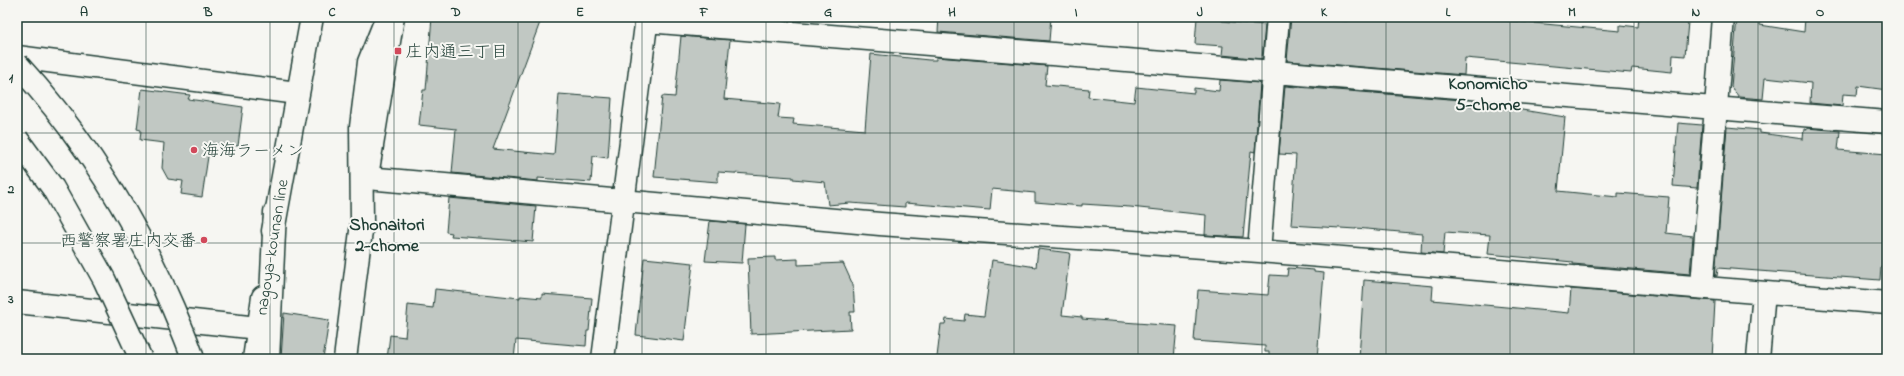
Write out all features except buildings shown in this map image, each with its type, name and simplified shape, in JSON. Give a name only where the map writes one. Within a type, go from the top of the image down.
[{"type":"main road","name":"nagoya-kounan line","points":[[254,359],[275,212],[312,17]]},
{"type":"main road","points":[[345,359],[362,224],[361,127],[369,62],[387,17]]},
{"type":"main road","points":[[345,359],[367,178],[393,17]]},
{"type":"main road","points":[[1259,251],[1278,17]]},
{"type":"main road","points":[[1702,286],[1723,17]]},
{"type":"main road","points":[[604,359],[647,19],[1887,122]]},
{"type":"main road","points":[[17,57],[297,93]]},
{"type":"main road","points":[[17,64],[76,136],[111,187],[140,238],[166,292],[193,359]]},
{"type":"main road","points":[[17,139],[53,188],[104,279],[140,359]]},
{"type":"main road","points":[[367,178],[872,223],[1259,251],[1887,302]]},
{"type":"main road","points":[[268,359],[275,212]]},
{"type":"main road","points":[[1758,359],[1764,293]]},
{"type":"main road","points":[[17,302],[258,328]]},
{"type":"place","name":"庄内通三丁目","points":[[398,51]]},
{"type":"place","name":"海海ラーメン","points":[[194,150]]},
{"type":"place","name":"西警察署庄内交番","points":[[204,240]]},
{"type":"district","name":"Konomicho 5-chome","points":[[1488,93]]},
{"type":"district","name":"Shonaitori 2-chome","points":[[387,234]]}]
